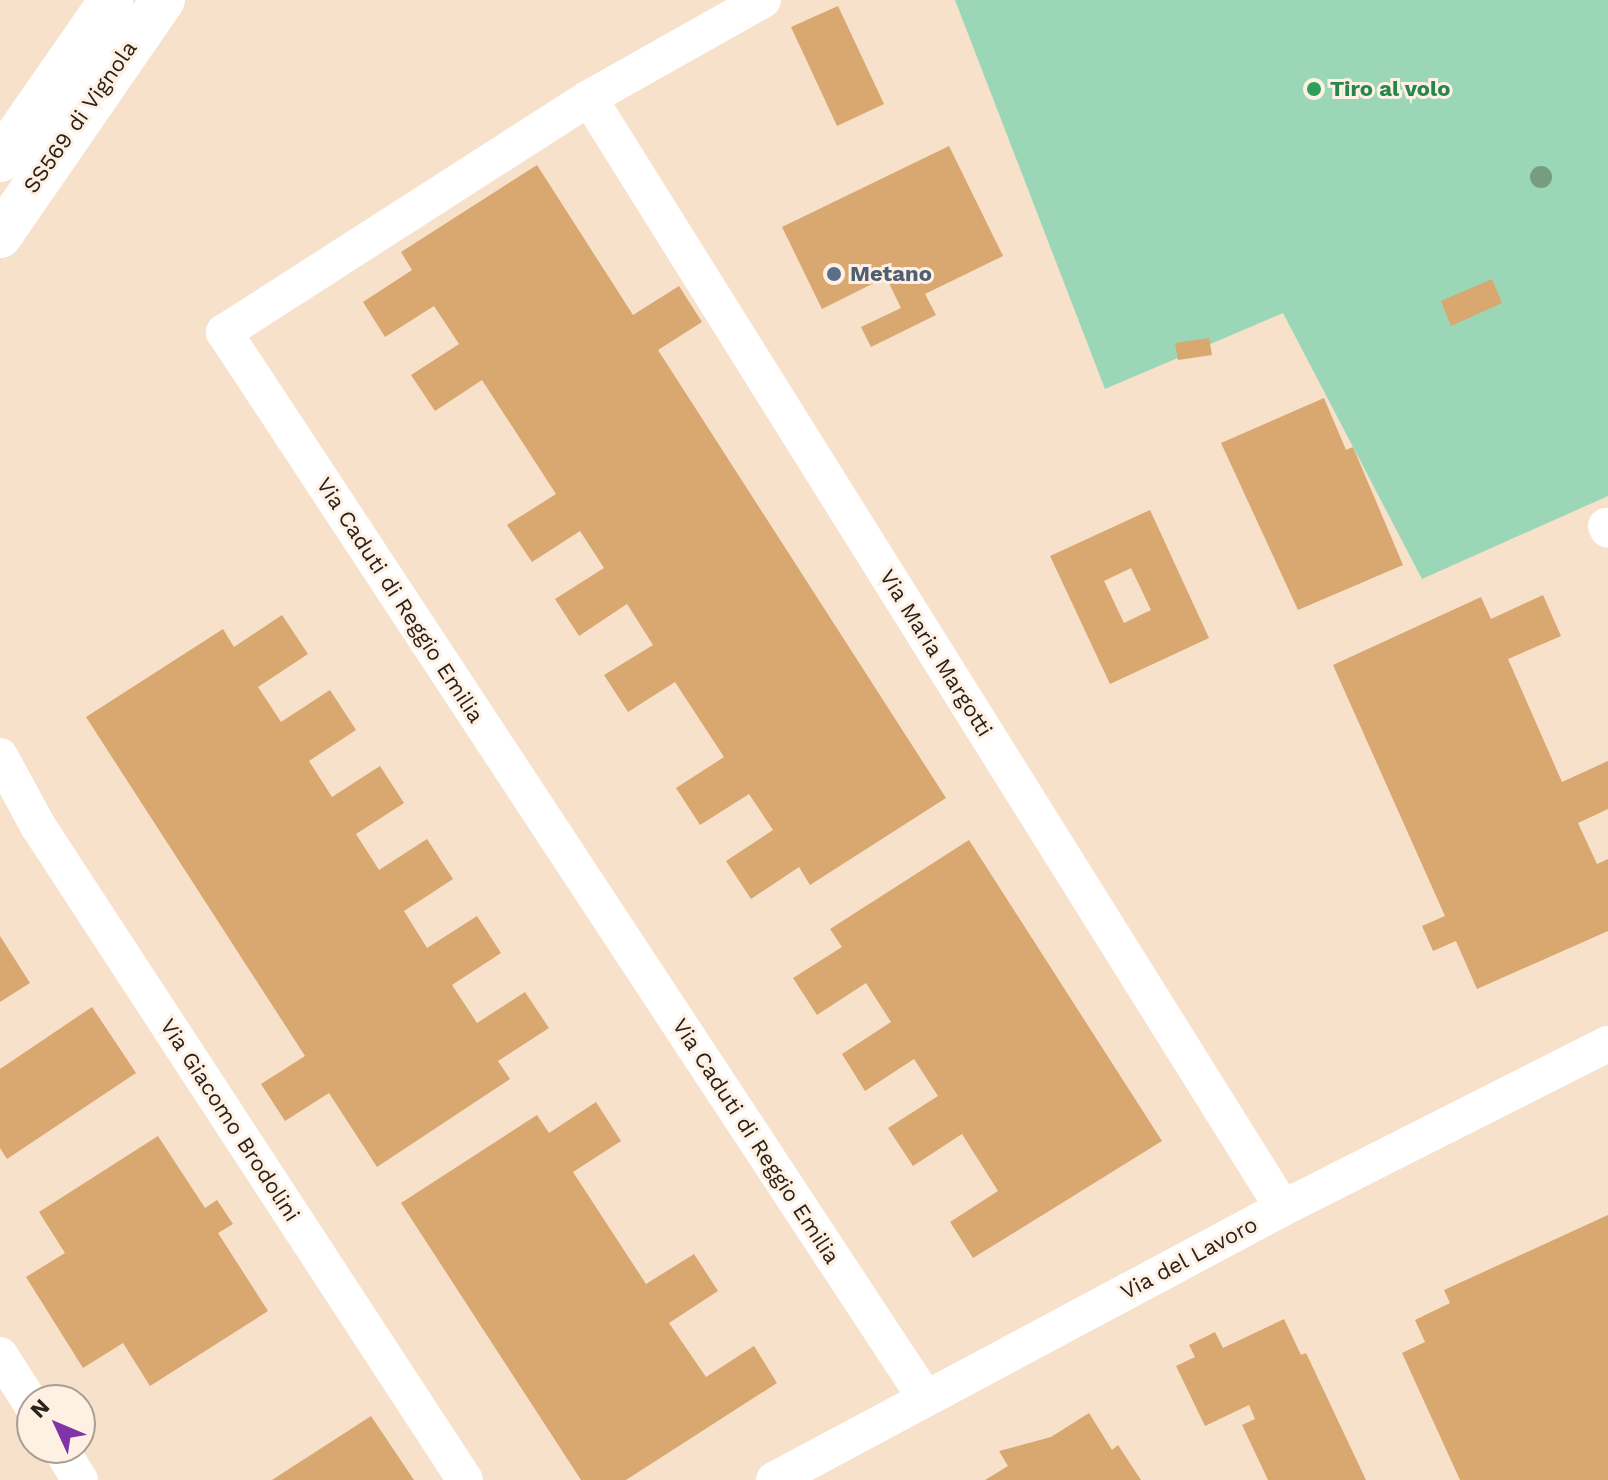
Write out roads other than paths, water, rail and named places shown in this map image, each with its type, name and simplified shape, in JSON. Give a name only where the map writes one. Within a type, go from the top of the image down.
[{"type":"highway","name":"SS569 di Vignola","points":[[0,160],[111,0]]},
{"type":"highway","name":"SS569 di Vignola","points":[[0,236],[163,0]]},
{"type":"street","name":"Via Caduti di Reggio Emilia","points":[[763,0],[589,98],[224,332],[924,1396]]},
{"type":"street","name":"Via Maria Margotti","points":[[589,98],[1283,1208]]},
{"type":"street","name":"Via Giacomo Brodolini","points":[[0,756],[47,840],[465,1480]]},
{"type":"street","name":"Via del Lavoro","points":[[774,1480],[924,1396],[1283,1208],[1608,1044]]},
{"type":"street","points":[[0,1355],[19,1384]]},
{"type":"place","name":"Tiro al volo","points":[[1314,89]]},
{"type":"place","name":"Metano","points":[[834,274]]}]
